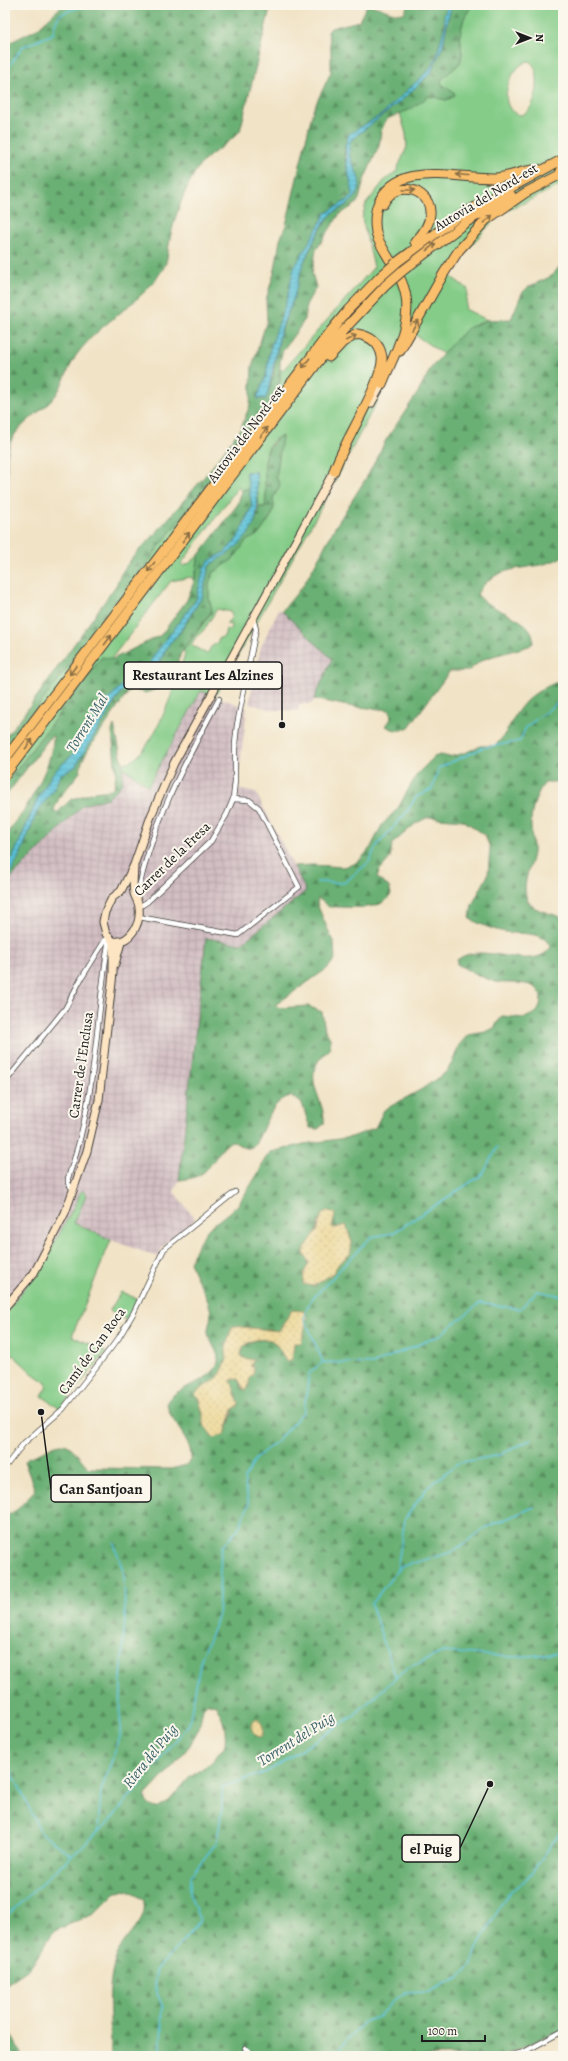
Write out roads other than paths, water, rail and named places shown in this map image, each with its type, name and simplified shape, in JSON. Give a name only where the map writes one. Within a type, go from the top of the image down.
[{"type":"highway","name":"Autovia del Nord-est","points":[[5,759],[348,310],[398,261],[459,216],[563,158]]},
{"type":"highway","points":[[382,384],[403,330],[406,313],[406,297],[403,284],[378,238],[375,224],[376,208],[381,197],[390,186],[412,176],[451,174],[494,178],[515,175],[534,169],[541,170]]},
{"type":"highway","name":"Autovia del Nord-est","points":[[5,775],[337,337],[386,285],[465,223],[523,188],[563,169]]},
{"type":"highway","points":[[382,384],[444,273],[459,250],[486,220],[525,193],[559,175],[563,169]]},
{"type":"highway","points":[[375,224],[386,199],[394,192],[414,190],[422,194],[427,202],[430,212],[430,223],[424,233],[398,261]]},
{"type":"highway","points":[[311,372],[319,367],[343,342],[357,334],[370,338],[376,342],[382,357],[376,382],[339,454],[334,470]]},
{"type":"street","points":[[113,973],[110,939],[103,922],[105,912],[112,898],[121,891],[134,865],[151,816],[174,763],[252,617],[382,384]]},
{"type":"street","name":"Carrer de la Fresa","points":[[139,907],[147,902],[211,841],[220,828],[233,799],[237,725],[256,629],[252,617]]},
{"type":"street","points":[[136,896],[157,828],[168,799],[188,756],[219,699]]},
{"type":"street","points":[[139,917],[238,935],[299,888],[259,808],[249,800],[233,799]]},
{"type":"street","points":[[5,1307],[34,1273],[74,1191],[87,1151],[99,1100],[113,973],[121,942],[130,936],[139,917],[134,865]]},
{"type":"street","points":[[121,891],[125,890],[136,896]]},
{"type":"street","points":[[110,939],[121,942]]},
{"type":"street","points":[[5,1082],[65,1009],[81,979],[110,939]]},
{"type":"street","name":"Carrer de l'Enclusa","points":[[74,1191],[68,1183],[68,1178],[81,1138],[92,1087],[110,939]]},
{"type":"street","name":"Camí de Can Roca","points":[[5,1468],[22,1446],[63,1408],[118,1339],[134,1312],[164,1249],[235,1192]]},
{"type":"street","points":[[509,2056],[524,2052],[563,2031]]},
{"type":"street","points":[[245,2048],[254,2056]]},
{"type":"water","points":[[448,5],[452,5],[443,45],[431,73],[402,100],[351,140],[349,154],[358,177],[358,193],[345,206],[329,216],[311,246],[302,267],[294,297],[281,329],[266,399],[257,398],[266,376],[270,349],[286,302],[294,268],[326,213],[351,198],[353,194],[347,166],[345,146],[349,134],[381,115],[429,70],[436,58],[445,25],[444,15]]},
{"type":"water","points":[[246,472],[256,472],[257,497],[256,516],[248,534],[241,543],[209,566],[202,597],[179,633],[169,644],[150,679],[140,685],[128,687],[121,692],[75,767],[61,774],[52,792],[37,812],[21,853],[11,872],[5,877],[5,864],[13,857],[37,800],[53,773],[73,754],[80,738],[86,733],[105,703],[122,685],[145,673],[154,655],[196,600],[204,568],[209,561],[225,552],[237,539],[252,506]]},
{"type":"waterway","points":[[5,73],[22,47],[53,34],[57,19],[60,15],[87,5]]},
{"type":"waterway","points":[[317,882],[344,883],[369,862],[377,845],[406,813],[416,797],[432,789],[439,768],[482,748],[520,741],[526,727],[556,704],[563,703]]},
{"type":"waterway","points":[[323,1362],[304,1318],[310,1301],[371,1237],[393,1233],[483,1174],[497,1147]]},
{"type":"waterway","name":"Riera del Puig","points":[[5,1917],[109,1822],[189,1724],[201,1659],[218,1617],[221,1548],[238,1529],[249,1504],[244,1479],[257,1457],[277,1441],[304,1411],[309,1373],[323,1362],[372,1364],[439,1336],[480,1303],[520,1309],[537,1291],[563,1296]]},
{"type":"waterway","points":[[397,1570],[405,1519],[427,1488],[458,1463],[500,1455],[532,1439]]},
{"type":"waterway","points":[[396,1678],[371,1604],[400,1567],[452,1552],[485,1528],[534,1507]]},
{"type":"waterway","points":[[98,1832],[101,1791],[120,1737],[121,1679],[125,1617],[124,1574],[114,1543]]},
{"type":"waterway","name":"Torrent del Puig","points":[[160,2056],[163,2007],[154,1986],[156,1971],[200,1921],[190,1895],[190,1876],[217,1842],[222,1807],[222,1787],[267,1772],[353,1716],[407,1668],[443,1652],[515,1657],[563,1653]]},
{"type":"waterway","points":[[5,1757],[41,1833],[72,1856]]},
{"type":"waterway","points":[[336,2056],[342,2045],[352,2036],[363,2022],[378,2017],[394,2000],[405,1993],[428,1992],[461,1976],[472,1964],[478,1946],[500,1906],[511,1891],[527,1879],[563,1828]]},
{"type":"place","name":"Restaurant Les Alzines","points":[[282,725]]},
{"type":"place","name":"Can Santjoan","points":[[41,1412]]},
{"type":"place","name":"el Puig","points":[[490,1784]]},
{"type":"water label","name":"Torrent Mal","points":[[87,723]]}]
